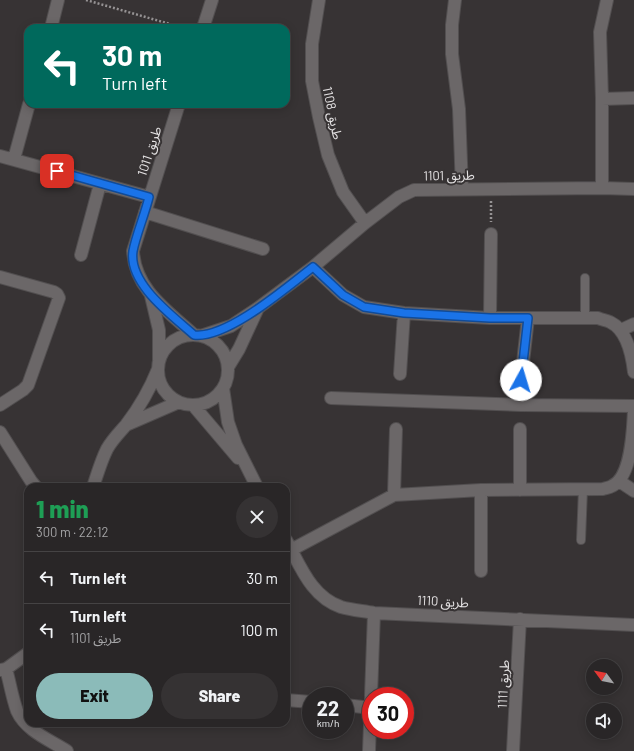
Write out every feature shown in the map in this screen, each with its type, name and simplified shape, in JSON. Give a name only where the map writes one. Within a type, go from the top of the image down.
[{"type":"street","points":[[52,24],[58,0]]},
{"type":"street","points":[[204,24],[212,0]]},
{"type":"street","name":"طريق 1108","points":[[319,0],[312,44],[312,81],[318,117],[328,155],[343,192],[364,223]]},
{"type":"street","points":[[455,0],[452,25],[452,54],[459,109],[462,189]]},
{"type":"street","points":[[602,188],[600,32],[607,0]]},
{"type":"street","points":[[602,99],[634,98]]},
{"type":"street","points":[[14,159],[28,108]]},
{"type":"street","name":"طريق 1011","points":[[94,483],[106,451],[115,437],[126,425],[152,384],[159,365],[159,330],[151,296],[138,274],[134,263],[133,251],[178,108]]},
{"type":"street","points":[[0,156],[149,197]]},
{"type":"street","points":[[81,255],[100,184]]},
{"type":"street","name":"طريق 1101","points":[[198,335],[231,326],[258,308],[313,267],[364,223],[399,197],[414,190],[634,189]]},
{"type":"street","points":[[145,212],[263,249]]},
{"type":"street","points":[[490,318],[491,234]]},
{"type":"street","points":[[313,267],[343,295],[364,307],[404,313],[490,318],[598,318],[611,322],[621,330],[633,358],[634,372]]},
{"type":"street","points":[[0,276],[54,292],[59,298],[28,386],[0,405]]},
{"type":"street","name":"طريق 1011","points":[[151,296],[198,335]]},
{"type":"street","name":"طريق 1101","points":[[228,367],[239,349],[258,308]]},
{"type":"street","points":[[400,374],[404,313]]},
{"type":"street","points":[[521,380],[528,318]]},
{"type":"street","points":[[621,330],[634,324]]},
{"type":"street","points":[[198,335],[214,342],[224,353],[228,367],[228,374],[223,388],[211,400],[202,404],[193,405],[179,402],[168,394],[161,382],[159,365],[164,351],[172,342],[183,336],[198,335]]},
{"type":"street","points":[[223,388],[228,422],[236,444],[255,483]]},
{"type":"street","points":[[331,398],[521,405],[634,406]]},
{"type":"street","name":"طريق 1011","points":[[126,425],[179,402]]},
{"type":"street","points":[[193,405],[248,470]]},
{"type":"street","points":[[290,545],[394,495],[481,490],[603,489],[612,486],[618,481],[626,466],[632,444],[634,410]]},
{"type":"street","points":[[394,495],[396,429]]},
{"type":"street","points":[[520,429],[520,490]]},
{"type":"street","points":[[0,433],[33,483]]},
{"type":"street","points":[[618,481],[634,491]]},
{"type":"street","points":[[481,490],[481,571]]},
{"type":"street","name":"طريق 1110","points":[[290,547],[304,575],[320,595],[340,607],[374,613],[634,625]]},
{"type":"street","points":[[371,687],[374,613]]},
{"type":"street","name":"طريق 1111","points":[[513,751],[520,619]]},
{"type":"street","points":[[24,656],[3,669],[18,712],[24,721]]},
{"type":"street","points":[[290,700],[302,701]]},
{"type":"street","points":[[30,727],[67,751]]},
{"type":"street","points":[[369,751],[370,739]]},
{"type":"lane","points":[[585,278],[585,318]]},
{"type":"lane","points":[[581,540],[583,489]]},
{"type":"path","points":[[86,0],[170,24]]},
{"type":"path","points":[[490,189],[491,234]]},
{"type":"route","points":[[57,171],[149,197],[133,251],[134,263],[138,274],[151,296],[194,335],[201,336],[231,326],[313,267],[343,295],[364,307],[404,313],[490,318],[528,318],[521,380]]}]
